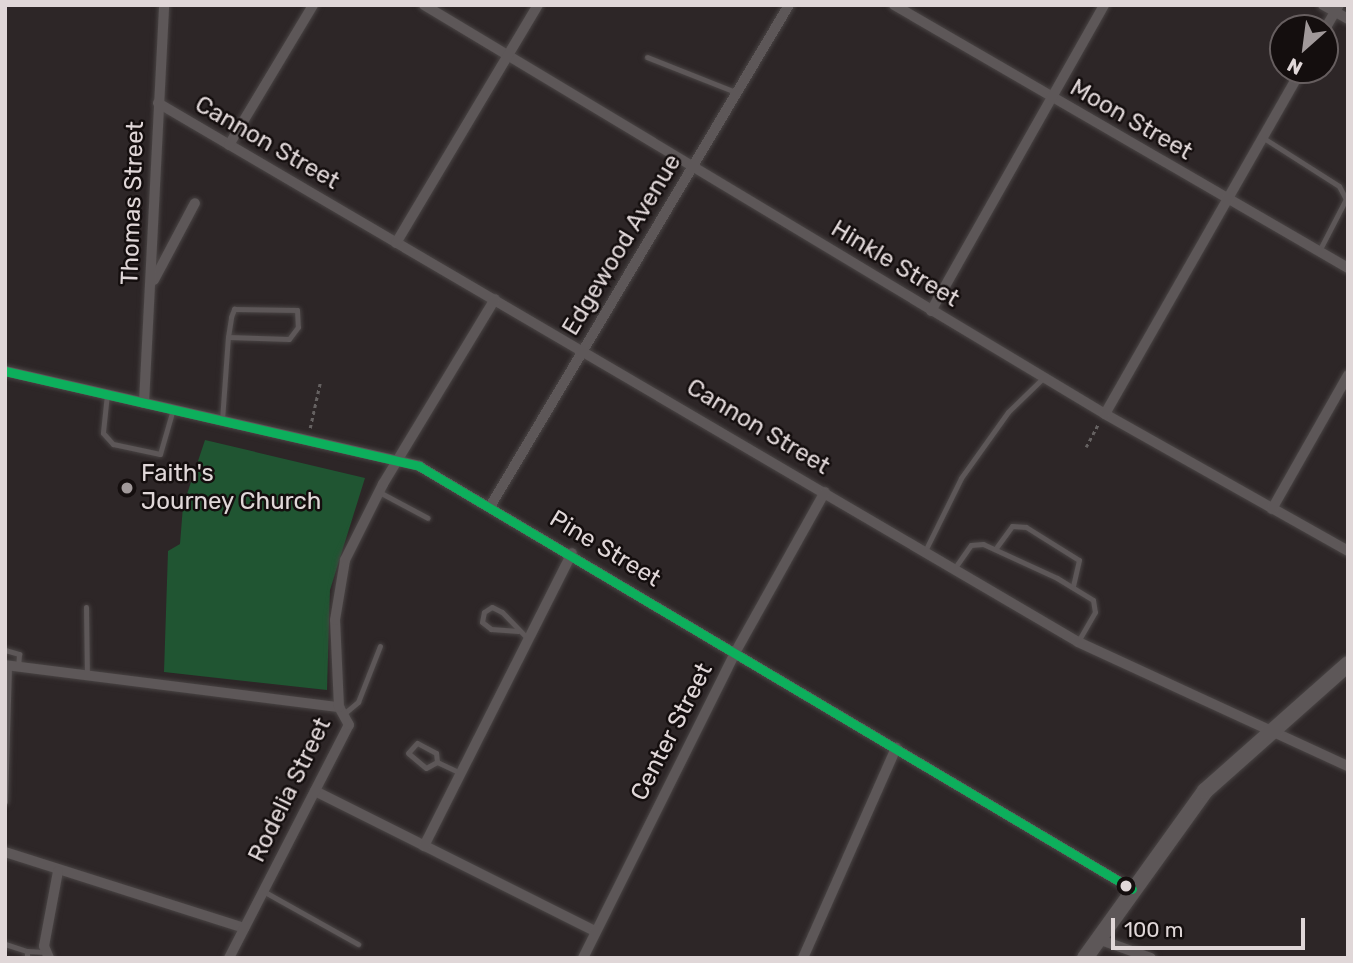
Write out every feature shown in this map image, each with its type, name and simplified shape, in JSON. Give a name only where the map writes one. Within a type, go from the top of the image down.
[{"type":"street","name":"Thomas Street","points":[[144,403],[152,283],[163,5]]},
{"type":"street","points":[[229,145],[313,5]]},
{"type":"street","name":"Hinkle Street","points":[[424,5],[1043,378],[1348,551]]},
{"type":"street","points":[[396,243],[538,5]]},
{"type":"street","name":"Edgewood Avenue","points":[[491,505],[789,5]]},
{"type":"street","name":"Moon Street","points":[[894,5],[1348,268]]},
{"type":"street","points":[[930,311],[1104,5]]},
{"type":"street","points":[[1323,5],[1337,9],[1348,19]]},
{"type":"street","points":[[1104,414],[1293,84]]},
{"type":"street","name":"Cannon Street","points":[[158,103],[396,243],[583,348],[1077,642],[1348,766]]},
{"type":"street","points":[[152,283],[195,204]]},
{"type":"street","name":"Rodelia Street","points":[[229,958],[349,724],[343,710],[340,581],[379,492],[495,299]]},
{"type":"street","name":"Pine Street","points":[[5,371],[399,458],[491,505],[1132,890]]},
{"type":"street","points":[[1272,509],[1348,375]]},
{"type":"street","name":"Center Street","points":[[583,958],[736,651],[825,492]]},
{"type":"street","points":[[424,846],[572,553]]},
{"type":"street","points":[[1085,958],[1205,791],[1269,729],[1348,664]]},
{"type":"street","points":[[11,666],[343,710]]},
{"type":"street","points":[[803,958],[896,748]]},
{"type":"street","points":[[315,790],[596,932]]},
{"type":"street","points":[[5,852],[244,928]]},
{"type":"street","points":[[48,955],[58,871]]},
{"type":"street","points":[[1098,939],[1151,958]]},
{"type":"lane","points":[[647,57],[738,93]]},
{"type":"lane","points":[[1262,137],[1339,186],[1346,199],[1319,251]]},
{"type":"lane","points":[[222,420],[228,337],[240,305],[297,310],[296,334],[289,339],[228,337]]},
{"type":"lane","points":[[925,551],[961,478],[1008,412],[1043,378]]},
{"type":"lane","points":[[107,394],[103,433],[113,444],[160,454],[173,409]]},
{"type":"lane","points":[[379,492],[428,518]]},
{"type":"lane","points":[[996,548],[1012,526],[1026,527],[1079,560],[1073,587]]},
{"type":"lane","points":[[954,569],[971,545],[996,548],[1073,587],[1093,600],[1095,612],[1077,642]]},
{"type":"lane","points":[[86,607],[87,678]]},
{"type":"lane","points":[[518,631],[491,629],[482,622],[484,612],[492,607],[502,612],[528,640]]},
{"type":"lane","points":[[343,710],[358,702],[380,646]]},
{"type":"lane","points":[[5,650],[19,654],[11,666],[7,688],[5,802]]},
{"type":"lane","points":[[417,743],[436,752],[437,762],[426,768],[408,754],[417,743]]},
{"type":"lane","points":[[437,762],[461,773]]},
{"type":"lane","points":[[263,891],[358,944]]},
{"type":"lane","points":[[5,944],[27,954],[48,955]]},
{"type":"path","points":[[307,439],[320,383]]},
{"type":"path","points":[[1086,447],[1104,414]]},
{"type":"green space","points":[[205,440],[365,478],[330,590],[327,690],[164,672],[168,551],[180,544],[183,506]]},
{"type":"transit line","points":[[5,371],[419,466],[1132,889]]},
{"type":"place","name":"Faith's Journey Church","points":[[127,488]]}]
